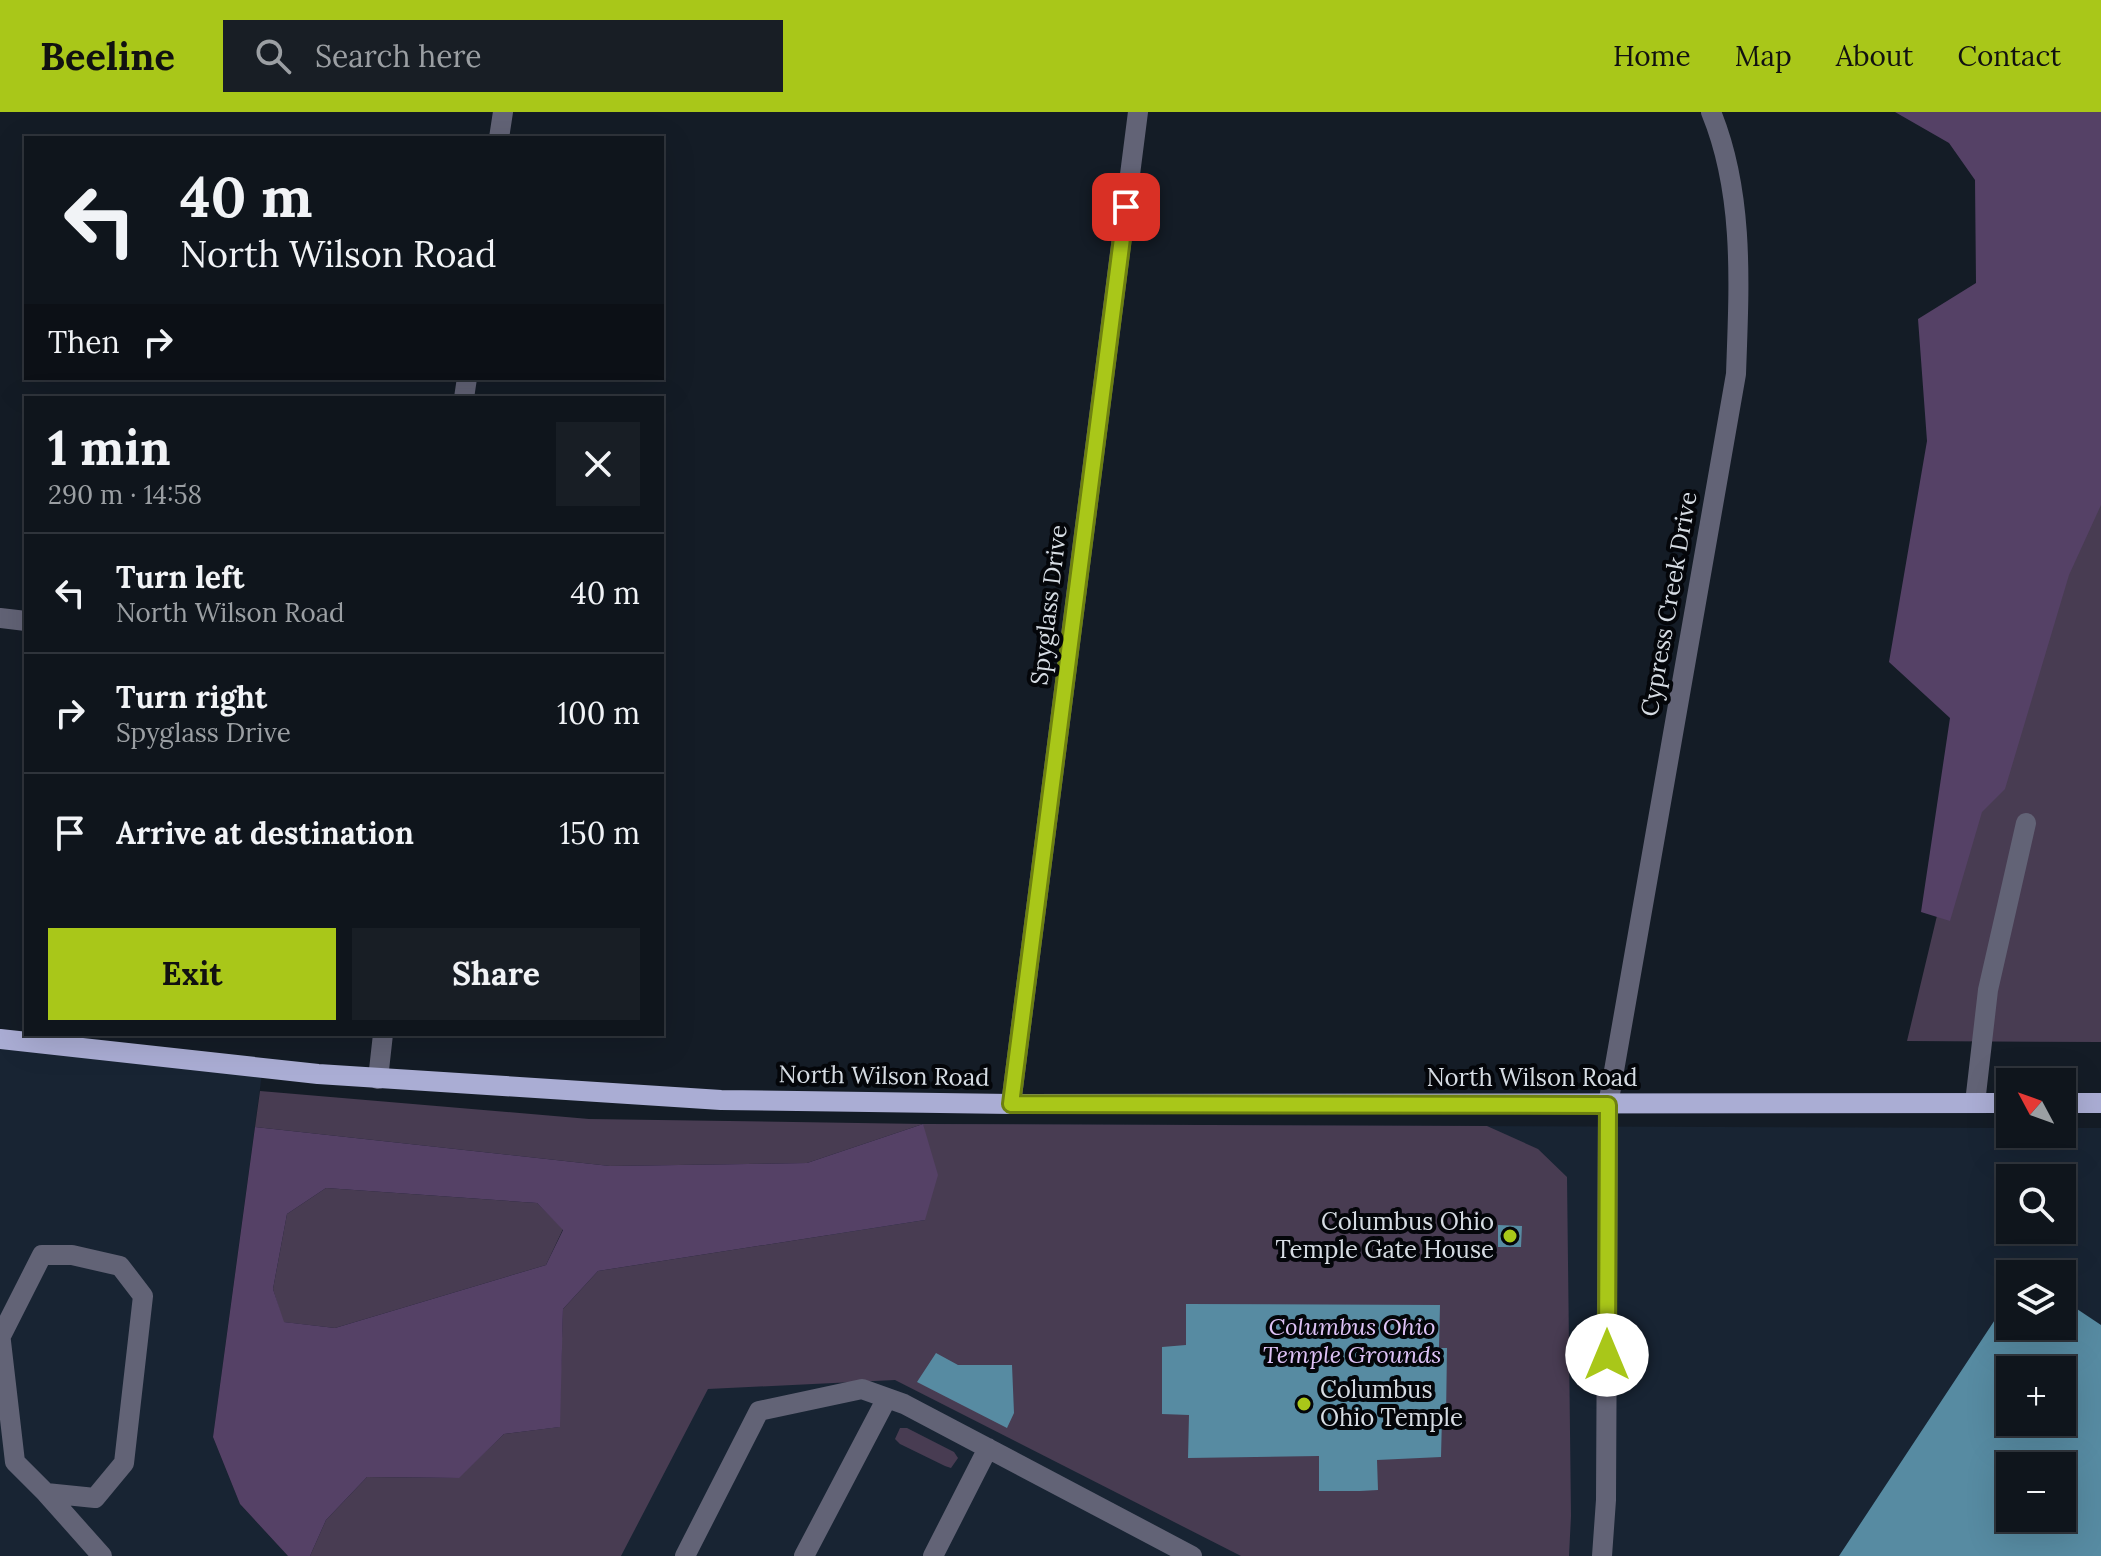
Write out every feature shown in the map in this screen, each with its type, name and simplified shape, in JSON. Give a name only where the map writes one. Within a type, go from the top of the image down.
[{"type":"main road","name":"North Wilson Road","points":[[0,1039],[378,1079],[721,1100],[1011,1104],[1996,1103]]},
{"type":"main road","points":[[2076,1103],[2101,1103]]},
{"type":"street","points":[[499,136],[503,112]]},
{"type":"street","name":"Spyglass Drive","points":[[1011,1104],[1138,112]]},
{"type":"street","name":"Cypress Creek Drive","points":[[1602,1556],[1606,1500],[1608,1105],[1736,374],[1739,287],[1736,206],[1711,112]]},
{"type":"street","points":[[0,618],[24,621]]},
{"type":"street","points":[[1975,1103],[1988,990],[2026,823]]},
{"type":"street","points":[[378,1079],[383,1036]]},
{"type":"street","points":[[46,1493],[95,1498],[124,1463],[143,1296],[120,1266],[72,1255],[42,1255],[1,1334],[15,1462],[102,1556]]},
{"type":"street","points":[[685,1556],[759,1411],[862,1389],[904,1404],[1192,1556]]},
{"type":"street","points":[[804,1556],[887,1398]]},
{"type":"street","points":[[933,1556],[988,1448]]},
{"type":"shaded area","points":[[1895,112],[2101,112],[2101,505],[2069,575],[2005,789],[1982,812],[1950,921],[1921,912],[1950,718],[1889,662],[1927,441],[1918,319],[1976,283],[1975,180],[1949,143]]},
{"type":"shaded area","points":[[0,1034],[264,1059],[213,1437],[240,1504],[288,1556],[0,1556]]},
{"type":"shaded area","points":[[923,1124],[1996,1128],[1996,1148],[2076,1148],[2076,1128],[2101,1128],[2101,1556],[556,1556]]},
{"type":"shaded area","points":[[923,1124],[938,1175],[925,1220],[598,1271],[563,1309],[560,1427],[504,1434],[459,1478],[367,1477],[326,1520],[310,1556],[288,1556],[240,1504],[213,1437],[255,1127],[610,1166],[807,1163]],"holes":[[[326,1188],[537,1203],[563,1230],[546,1265],[335,1328],[284,1322],[273,1289],[287,1214]]]},
{"type":"green space","points":[[2101,112],[2101,1042],[1907,1041],[2043,473]]},
{"type":"green space","points":[[260,1091],[589,1119],[923,1124],[807,1163],[610,1166],[255,1127]]},
{"type":"green space","name":"Columbus Ohio Temple Grounds","points":[[923,1124],[1487,1126],[1538,1149],[1567,1177],[1569,1556],[1241,1556],[895,1380],[708,1389],[621,1556],[310,1556],[326,1520],[367,1477],[458,1478],[504,1434],[559,1427],[563,1309],[598,1271],[925,1220]]},
{"type":"green space","points":[[326,1188],[537,1203],[563,1229],[546,1265],[335,1328],[283,1322],[273,1289],[287,1214]]},
{"type":"green space","points":[[900,1428],[907,1428],[954,1452],[958,1458],[951,1468],[900,1444],[895,1439]]},
{"type":"building","name":"Columbus Ohio Temple Gate House","points":[[1498,1225],[1522,1226],[1521,1247],[1498,1247]]},
{"type":"building","name":"Columbus Ohio Temple","points":[[1186,1304],[1440,1305],[1439,1348],[1447,1348],[1446,1417],[1442,1417],[1441,1457],[1377,1460],[1378,1490],[1360,1491],[1319,1491],[1319,1456],[1188,1458],[1189,1415],[1162,1414],[1162,1347],[1186,1345]]},
{"type":"building","points":[[2076,1308],[2101,1325],[2101,1556],[1839,1556],[1996,1318],[1996,1340],[2076,1340]]},
{"type":"building","points":[[936,1353],[958,1365],[1012,1365],[1014,1413],[1007,1428],[917,1382]]},
{"type":"place","name":"Columbus Ohio Temple Gate House","points":[[1510,1236]]},
{"type":"place","name":"Columbus Ohio Temple","points":[[1304,1404]]},
{"type":"route","points":[[1126,207],[1011,1104],[1608,1105],[1607,1355]]}]
